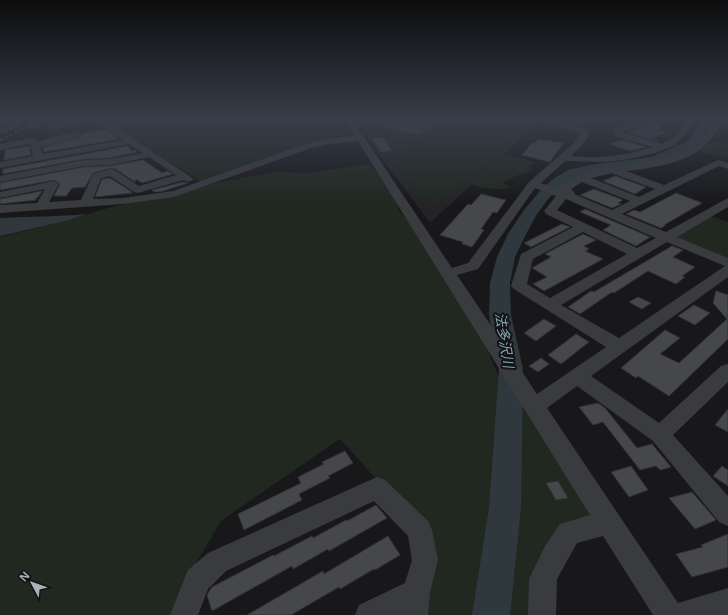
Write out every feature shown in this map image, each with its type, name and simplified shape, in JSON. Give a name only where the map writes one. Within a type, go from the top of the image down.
[{"type":"street","points":[[36,148],[39,158]]},
{"type":"street","points":[[0,165],[94,148]]},
{"type":"street","points":[[141,148],[184,176],[201,185]]},
{"type":"street","points":[[0,209],[85,204],[174,194],[303,148]]},
{"type":"street","points":[[367,148],[670,615]]},
{"type":"street","points":[[449,273],[473,266],[536,185],[575,148]]},
{"type":"street","points":[[563,158],[585,161],[617,160],[660,148]]},
{"type":"street","points":[[638,254],[550,211],[562,196],[569,193],[563,190],[567,186],[582,178],[614,170],[654,164],[685,153],[694,148]]},
{"type":"street","points":[[685,153],[723,165]]},
{"type":"street","points":[[0,179],[84,163],[110,162],[151,154]]},
{"type":"street","points":[[614,214],[666,189],[723,165]]},
{"type":"street","points":[[614,170],[666,189]]},
{"type":"street","points":[[85,204],[97,176],[112,172],[138,190],[184,176]]},
{"type":"street","points":[[582,178],[640,201]]},
{"type":"street","points":[[0,195],[54,184],[41,206]]},
{"type":"street","points":[[536,185],[614,214],[728,263]]},
{"type":"street","points":[[549,305],[728,202]]},
{"type":"street","points":[[583,227],[526,257],[519,286],[618,346]]},
{"type":"street","points":[[534,405],[728,270]]},
{"type":"street","points":[[660,435],[728,371]]},
{"type":"street","points":[[577,376],[660,435],[728,514]]},
{"type":"street","points":[[184,615],[198,580],[217,562],[377,488],[419,530],[424,560],[415,604],[369,615]]},
{"type":"street","points":[[542,615],[543,579],[549,564],[568,533],[610,522]]},
{"type":"street","points":[[683,615],[728,602]]},
{"type":"shaded area","points":[[147,148],[303,148],[205,181],[200,181]]},
{"type":"shaded area","points":[[374,148],[511,148],[430,223]]},
{"type":"shaded area","points":[[410,148],[503,148],[463,181],[435,207],[390,160]]},
{"type":"shaded area","points":[[699,148],[728,148],[728,158],[694,150]]},
{"type":"shaded area","points":[[502,153],[535,162],[529,166],[532,171],[523,173],[503,182],[510,188],[499,189],[478,187],[467,183]]},
{"type":"shaded area","points":[[368,164],[391,185],[399,210],[434,251],[469,304],[499,378],[499,382],[518,388],[610,522],[568,533],[538,615],[419,615],[420,527],[340,439],[222,520],[197,561],[176,615],[0,615],[0,237],[58,223],[108,208],[220,182],[277,172],[310,173]]},
{"type":"shaded area","points":[[87,214],[66,221],[0,236],[0,218]]},
{"type":"shaded area","points":[[711,216],[728,222],[728,258],[678,238],[677,236]]},
{"type":"building","points":[[29,148],[31,155],[4,160],[5,150]]},
{"type":"building","points":[[43,148],[69,148],[44,152]]},
{"type":"building","points":[[119,148],[129,148],[132,151],[136,150],[137,152],[110,158],[84,159],[3,174],[3,169]]},
{"type":"building","points":[[378,148],[390,148],[392,151],[381,152]]},
{"type":"building","points":[[528,148],[560,148],[550,162],[522,155]]},
{"type":"building","points":[[621,148],[643,148],[630,151]]},
{"type":"building","points":[[143,160],[162,173],[168,171],[173,174],[142,183],[136,179],[135,182],[116,169],[111,168],[93,173],[85,187],[72,188],[66,196],[54,196],[60,184],[54,180],[0,190],[0,183],[84,167],[110,166]]},
{"type":"building","points":[[615,176],[646,187],[635,194],[603,181]]},
{"type":"building","points":[[110,178],[132,193],[95,197],[102,179]]},
{"type":"building","points":[[183,182],[188,183],[163,191],[154,192],[152,190]]},
{"type":"building","points":[[594,189],[623,200],[618,203],[621,204],[612,208],[580,195]]},
{"type":"building","points":[[42,191],[36,200],[0,204],[0,199]]},
{"type":"building","points":[[676,193],[702,203],[661,228],[626,214],[634,210],[640,212]]},
{"type":"building","points":[[481,194],[506,200],[497,213],[493,212],[481,229],[484,230],[472,247],[462,244],[463,242],[440,235],[468,204],[471,205]]},
{"type":"building","points":[[585,209],[650,237],[636,246],[603,230],[611,225],[580,212]]},
{"type":"building","points":[[562,224],[570,227],[531,247],[524,243]]},
{"type":"building","points":[[583,234],[596,240],[584,246],[589,249],[585,251],[603,259],[544,291],[533,284],[547,277],[532,268],[551,257],[545,254]]},
{"type":"building","points":[[672,246],[683,250],[673,257],[695,267],[682,276],[685,277],[676,284],[648,271],[614,293],[612,292],[580,314],[568,307],[591,291],[594,292]]},
{"type":"building","points":[[716,291],[728,295],[728,339],[669,396],[638,376],[636,378],[621,368],[665,330],[680,338],[660,354],[679,363],[727,319],[713,303]]},
{"type":"building","points":[[638,297],[651,303],[642,309],[629,302]]},
{"type":"building","points":[[694,305],[710,313],[695,325],[678,316]]},
{"type":"building","points":[[544,319],[556,326],[536,341],[524,333]]},
{"type":"building","points":[[576,334],[589,342],[561,364],[548,355]]},
{"type":"building","points":[[541,358],[549,364],[538,372],[529,366]]},
{"type":"building","points":[[598,403],[605,408],[637,448],[652,444],[671,467],[660,470],[656,466],[640,470],[603,422],[593,425],[579,407]]},
{"type":"building","points":[[728,409],[728,432],[715,425]]},
{"type":"building","points":[[345,451],[353,463],[328,476],[330,478],[299,494],[302,500],[244,530],[238,514],[301,483],[298,477],[324,464],[322,462]]},
{"type":"building","points":[[631,466],[648,490],[629,497],[611,472]]},
{"type":"building","points":[[722,466],[728,470],[728,486],[713,476]]},
{"type":"building","points":[[558,481],[568,498],[556,500],[546,483]]},
{"type":"building","points":[[692,492],[716,520],[695,529],[669,498]]},
{"type":"building","points":[[376,505],[387,518],[329,551],[328,549],[293,569],[292,566],[212,611],[207,595],[212,587],[273,555],[274,556],[312,536],[313,538],[346,520],[347,521]]},
{"type":"building","points":[[728,534],[728,567],[692,577],[676,554],[703,547],[701,545]]},
{"type":"building","points":[[388,536],[400,555],[375,570],[374,569],[340,589],[339,587],[291,615],[247,615],[323,571],[324,574]]},
{"type":"waterway","name":"法多沢川","points":[[491,615],[505,508],[511,369],[500,315],[500,283],[506,257],[517,234],[530,213],[544,195],[558,182],[573,173],[590,169],[636,164],[656,160],[684,148]]}]
